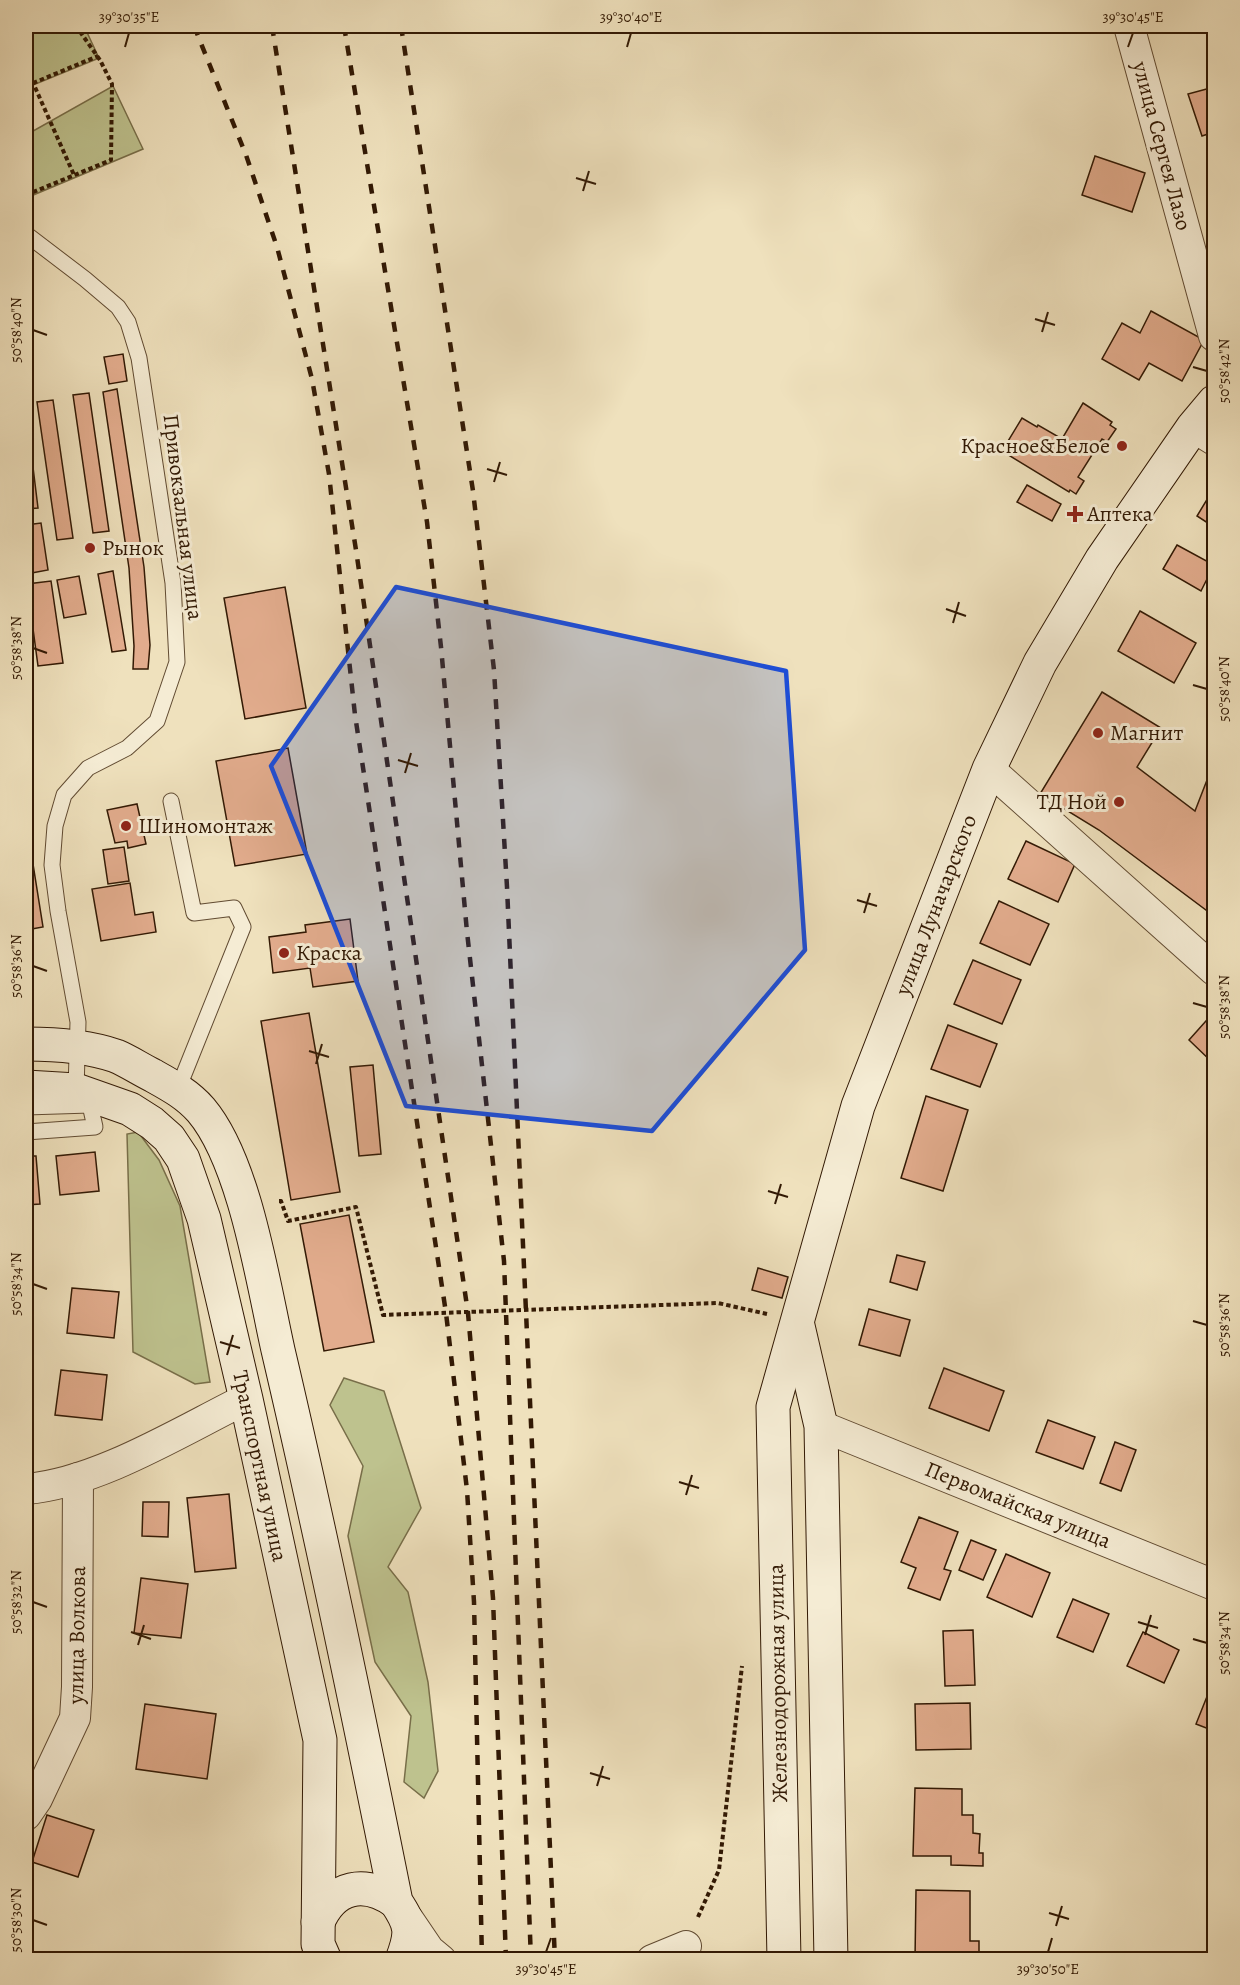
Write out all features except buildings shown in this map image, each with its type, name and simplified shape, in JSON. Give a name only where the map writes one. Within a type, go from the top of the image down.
[{"type":"main road","name":"улица Луначарского","points":[[773,1407],[858,1106],[989,769],[1040,663],[1102,559],[1204,434],[1215,402]]},
{"type":"main road","name":"Транспортная улица","points":[[26,1044],[79,1048],[117,1057],[178,1089],[200,1110],[221,1142],[246,1209],[410,1940],[402,1959]]},
{"type":"main road","name":"Транспортная улица","points":[[26,1087],[76,1090],[130,1108],[152,1123],[169,1138],[183,1159],[204,1220],[246,1399],[320,1740],[318,1944],[325,1959]]},
{"type":"main road","points":[[797,1321],[820,1426],[831,1959]]},
{"type":"main road","points":[[773,1407],[820,1426]]},
{"type":"main road","name":"Железнодорожная улица","points":[[773,1407],[784,1959]]},
{"type":"main road","points":[[318,1922],[323,1911],[333,1899],[348,1890],[368,1888],[383,1892],[402,1910]]},
{"type":"street","name":"улица Сергея Лазо","points":[[1129,26],[1215,336]]},
{"type":"street","points":[[989,769],[1215,970]]},
{"type":"street","points":[[26,1489],[78,1478],[119,1462],[246,1399]]},
{"type":"street","name":"Первомайская улица","points":[[820,1426],[1215,1585]]},
{"type":"street","name":"улица Волкова","points":[[26,1815],[37,1798],[75,1718],[78,1478]]},
{"type":"street","points":[[402,1910],[429,1950],[441,1959]]},
{"type":"street","points":[[652,1959],[686,1946]]},
{"type":"lane","name":"Привокзальная улица","points":[[26,234],[118,306],[128,322],[139,358],[172,583],[177,662],[157,721],[127,748],[88,768],[64,795],[55,826],[52,865],[78,1022],[76,1090]]},
{"type":"lane","points":[[171,801],[195,913],[234,908],[243,927],[178,1089]]},
{"type":"lane","points":[[26,1107],[90,1105],[95,1127],[26,1132]]},
{"type":"path","points":[[26,195],[111,160],[112,84],[98,56],[76,26]]},
{"type":"path","points":[[26,86],[98,56]]},
{"type":"path","points":[[26,67],[74,175]]},
{"type":"path","points":[[246,1209],[281,1201],[288,1221],[356,1208],[383,1315],[718,1303],[797,1321]]},
{"type":"path","points":[[686,1946],[719,1870],[744,1656]]},
{"type":"highlighted area","points":[[396,587],[786,671],[805,950],[652,1131],[406,1106],[271,766]]},
{"type":"green space","points":[[26,26],[84,26],[99,58],[26,88]]},
{"type":"green space","points":[[113,86],[143,149],[26,198],[26,135]]},
{"type":"green space","points":[[138,1132],[159,1160],[180,1206],[210,1382],[195,1384],[133,1352],[127,1134]]},
{"type":"green space","points":[[344,1378],[384,1391],[421,1508],[388,1567],[408,1592],[428,1682],[438,1771],[424,1798],[404,1782],[411,1716],[375,1662],[348,1536],[363,1466],[330,1405]]},
{"type":"railway","points":[[194,26],[246,155],[277,247],[312,379],[329,474],[355,715],[446,1313],[467,1490],[474,1602],[482,1960]]},
{"type":"railway","points":[[272,26],[356,550],[468,1313],[493,1598],[506,1960]]},
{"type":"railway","points":[[344,26],[427,522],[467,932],[504,1261],[531,1960]]},
{"type":"railway","points":[[401,26],[473,491],[494,670],[507,887],[555,1960]]},
{"type":"place","name":"Красное&Белое","points":[[1122,446]]},
{"type":"place","name":"Аптека","points":[[1075,514]]},
{"type":"place","name":"Рынок","points":[[90,548]]},
{"type":"place","name":"Магнит","points":[[1098,733]]},
{"type":"place","name":"ТД Ной","points":[[1119,802]]},
{"type":"place","name":"Шиномонтаж","points":[[126,826]]},
{"type":"place","name":"Краска","points":[[284,953]]}]
